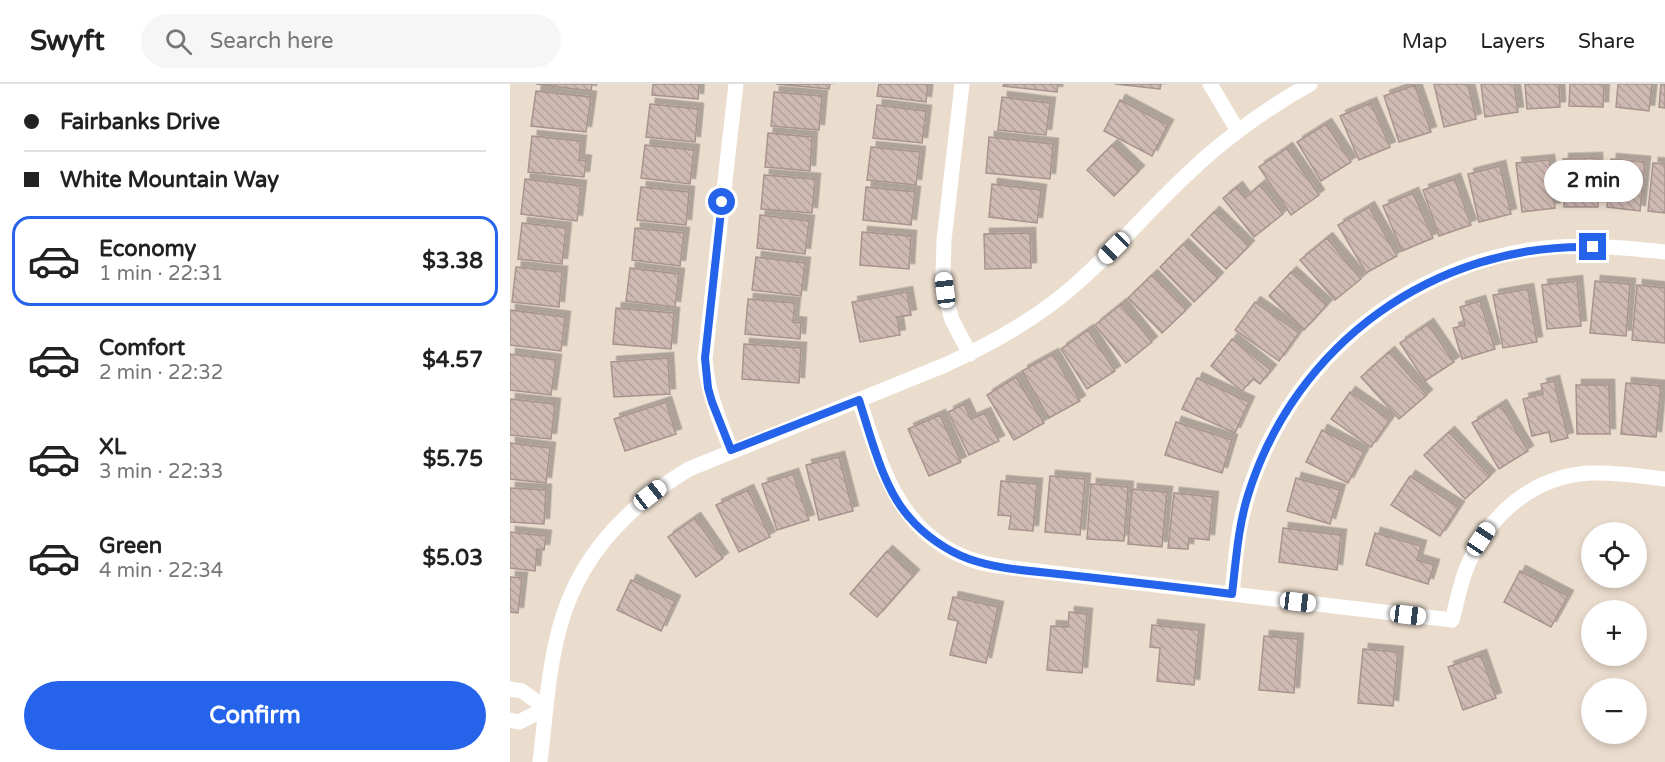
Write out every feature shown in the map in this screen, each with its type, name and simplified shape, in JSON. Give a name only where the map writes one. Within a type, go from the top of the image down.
[{"type":"street","points":[[731,450],[710,395],[705,358],[736,84]]},
{"type":"street","points":[[962,84],[944,240],[943,275],[952,320],[970,354]]},
{"type":"street","points":[[1210,84],[1238,131]]},
{"type":"street","points":[[540,762],[556,641],[563,615],[585,567],[599,546],[632,510],[662,485],[689,469],[970,354],[1025,321],[1075,285],[1191,171],[1238,131],[1310,84]]},
{"type":"street","points":[[1232,594],[1242,516],[1265,452],[1292,403],[1320,365],[1371,317],[1435,280],[1504,255],[1539,249],[1580,246],[1665,252]]},
{"type":"street","points":[[859,400],[883,470],[908,516],[949,549],[967,558],[1012,568],[1452,620],[1462,581],[1473,554],[1490,525],[1515,501],[1532,490],[1568,476],[1608,473],[1665,479]]},
{"type":"street","points":[[510,689],[522,691],[546,708]]},
{"type":"street","points":[[510,720],[519,722],[546,708]]},
{"type":"building","points":[[536,84],[592,84],[591,91]]},
{"type":"building","points":[[653,84],[699,84],[698,99],[652,95]]},
{"type":"building","points":[[776,84],[830,84],[829,89]]},
{"type":"building","points":[[879,84],[928,84],[926,102],[877,96]]},
{"type":"building","points":[[1004,84],[1058,84],[1057,92],[1003,86]]},
{"type":"building","points":[[1115,84],[1161,84],[1160,89]]},
{"type":"building","points":[[1434,84],[1468,84],[1476,119],[1444,127]]},
{"type":"building","points":[[1481,84],[1514,84],[1518,112],[1485,117]]},
{"type":"building","points":[[1525,84],[1559,84],[1560,107],[1527,109]]},
{"type":"building","points":[[1570,84],[1604,84],[1603,107],[1569,106]]},
{"type":"building","points":[[1618,84],[1652,84],[1649,111],[1616,107]]},
{"type":"building","points":[[1661,84],[1665,84],[1665,108],[1659,107]]},
{"type":"building","points":[[1415,85],[1431,132],[1399,142],[1384,96]]},
{"type":"building","points":[[536,91],[591,97],[586,132],[531,126]]},
{"type":"building","points":[[774,92],[822,96],[819,130],[771,126]]},
{"type":"building","points":[[1002,97],[1050,103],[1046,135],[998,130]]},
{"type":"building","points":[[1120,100],[1168,125],[1152,156],[1104,131]]},
{"type":"building","points":[[1371,103],[1390,147],[1359,160],[1340,116]]},
{"type":"building","points":[[650,104],[698,109],[695,142],[646,137]]},
{"type":"building","points":[[877,105],[926,111],[922,143],[873,138]]},
{"type":"building","points":[[1326,124],[1351,162],[1321,181],[1297,142]]},
{"type":"building","points":[[768,133],[812,137],[810,171],[765,167]]},
{"type":"building","points":[[532,136],[581,141],[579,160],[586,161],[584,177],[528,172]]},
{"type":"building","points":[[989,137],[1053,144],[1050,179],[986,173]]},
{"type":"building","points":[[645,145],[694,150],[690,184],[641,178]]},
{"type":"building","points":[[1112,145],[1139,171],[1114,196],[1087,170]]},
{"type":"building","points":[[871,147],[920,152],[916,185],[867,180]]},
{"type":"building","points":[[1287,148],[1319,195],[1291,215],[1259,167]]},
{"type":"building","points":[[1597,158],[1598,207],[1564,207],[1563,159]]},
{"type":"building","points":[[1611,159],[1645,162],[1640,211],[1607,207]]},
{"type":"building","points":[[1549,160],[1555,208],[1522,212],[1516,163]]},
{"type":"building","points":[[1653,163],[1665,164],[1665,213],[1648,211]]},
{"type":"building","points":[[1500,166],[1511,214],[1479,222],[1468,174]]},
{"type":"building","points":[[764,175],[815,179],[812,213],[761,209]]},
{"type":"building","points":[[525,179],[581,186],[577,221],[521,214]]},
{"type":"building","points":[[1455,179],[1471,225],[1439,236],[1423,190]]},
{"type":"building","points":[[992,184],[1041,190],[1037,223],[989,217]]},
{"type":"building","points":[[1260,185],[1283,214],[1254,237],[1223,198],[1237,187],[1245,198]]},
{"type":"building","points":[[641,187],[689,192],[686,225],[637,220]]},
{"type":"building","points":[[866,187],[915,192],[911,225],[863,220]]},
{"type":"building","points":[[1413,193],[1433,238],[1402,251],[1383,206]]},
{"type":"building","points":[[1369,207],[1397,256],[1366,273],[1338,225]]},
{"type":"building","points":[[1214,212],[1249,246],[1226,269],[1191,235]]},
{"type":"building","points":[[760,215],[809,221],[805,254],[757,248]]},
{"type":"building","points":[[522,223],[566,228],[562,264],[518,259]]},
{"type":"building","points":[[635,228],[684,233],[680,266],[632,260]]},
{"type":"building","points":[[862,232],[911,236],[909,269],[860,265]]},
{"type":"building","points":[[1030,233],[1031,268],[985,269],[984,234]]},
{"type":"building","points":[[1327,238],[1361,279],[1335,300],[1300,260]]},
{"type":"building","points":[[1183,244],[1218,278],[1194,302],[1160,267]]},
{"type":"building","points":[[756,257],[805,263],[801,296],[752,290]]},
{"type":"building","points":[[516,267],[562,272],[559,307],[512,302]]},
{"type":"building","points":[[630,268],[679,274],[675,307],[626,301]]},
{"type":"building","points":[[1291,272],[1327,305],[1304,330],[1269,296]]},
{"type":"building","points":[[1152,275],[1186,310],[1162,333],[1128,298]]},
{"type":"building","points":[[1577,281],[1581,326],[1547,329],[1542,285]]},
{"type":"building","points":[[1595,281],[1630,284],[1626,336],[1590,333]]},
{"type":"building","points":[[1637,285],[1665,288],[1665,343],[1632,340]]},
{"type":"building","points":[[1528,289],[1537,342],[1503,348],[1493,295]]},
{"type":"building","points":[[907,292],[911,315],[897,317],[900,335],[860,342],[852,302]]},
{"type":"building","points":[[748,299],[795,303],[793,322],[801,323],[800,339],[745,334]]},
{"type":"building","points":[[1480,301],[1495,349],[1462,359],[1453,328],[1465,325],[1460,307]]},
{"type":"building","points":[[1255,302],[1299,333],[1279,361],[1235,330]]},
{"type":"building","points":[[1121,304],[1152,342],[1126,363],[1095,325]]},
{"type":"building","points":[[616,308],[674,313],[671,349],[613,344]]},
{"type":"building","points":[[510,310],[565,317],[561,351],[510,345]]},
{"type":"building","points":[[1428,324],[1454,362],[1425,381],[1400,343]]},
{"type":"building","points":[[1088,330],[1115,371],[1087,389],[1061,349]]},
{"type":"building","points":[[1232,339],[1271,370],[1260,384],[1253,379],[1242,391],[1211,366]]},
{"type":"building","points":[[744,344],[801,348],[799,383],[742,379]]},
{"type":"building","points":[[1389,352],[1427,395],[1399,419],[1361,377]]},
{"type":"building","points":[[510,354],[556,360],[551,395],[510,390]]},
{"type":"building","points":[[1053,354],[1080,401],[1049,418],[1022,371]]},
{"type":"building","points":[[668,358],[670,394],[614,397],[611,362]]},
{"type":"building","points":[[1016,377],[1044,423],[1014,440],[987,395]]},
{"type":"building","points":[[1197,378],[1249,402],[1235,433],[1182,409]]},
{"type":"building","points":[[1554,381],[1568,438],[1551,442],[1549,432],[1532,436],[1523,399],[1543,394],[1541,384]]},
{"type":"building","points":[[1626,383],[1661,386],[1656,437],[1621,434]]},
{"type":"building","points":[[1576,385],[1609,385],[1610,434],[1577,434]]},
{"type":"building","points":[[1350,392],[1390,420],[1371,447],[1331,419]]},
{"type":"building","points":[[510,399],[555,404],[551,439],[510,435]]},
{"type":"building","points":[[666,402],[676,434],[625,451],[614,419]]},
{"type":"building","points":[[964,404],[971,419],[985,413],[999,441],[969,455],[948,412]]},
{"type":"building","points":[[1501,405],[1528,451],[1499,469],[1472,423]]},
{"type":"building","points":[[940,415],[961,462],[929,476],[908,429]]},
{"type":"building","points":[[1176,422],[1232,440],[1222,473],[1165,455]]},
{"type":"building","points":[[1322,430],[1364,452],[1348,483],[1306,462]]},
{"type":"building","points":[[1449,432],[1490,476],[1465,499],[1424,455]]},
{"type":"building","points":[[510,443],[550,448],[546,483],[510,479]]},
{"type":"building","points":[[839,457],[853,511],[819,520],[806,465]]},
{"type":"building","points":[[793,474],[809,520],[777,530],[762,484]]},
{"type":"building","points":[[1050,476],[1085,479],[1080,535],[1045,532]]},
{"type":"building","points":[[1410,476],[1459,507],[1440,536],[1391,505]]},
{"type":"building","points":[[1296,478],[1340,490],[1330,524],[1287,511]]},
{"type":"building","points":[[1001,481],[1037,484],[1033,531],[1009,529],[1011,516],[998,515]]},
{"type":"building","points":[[1091,484],[1128,487],[1124,541],[1087,539]]},
{"type":"building","points":[[510,488],[546,490],[544,524],[510,522]]},
{"type":"building","points":[[1132,489],[1167,492],[1162,547],[1128,544]]},
{"type":"building","points":[[748,490],[770,537],[739,552],[716,505]]},
{"type":"building","points":[[1174,493],[1213,497],[1209,540],[1189,538],[1188,549],[1168,548]]},
{"type":"building","points":[[695,518],[723,558],[696,577],[668,537]]},
{"type":"building","points":[[1283,528],[1341,535],[1337,570],[1279,562]]},
{"type":"building","points":[[510,532],[546,536],[544,550],[537,549],[535,571],[510,568]]},
{"type":"building","points":[[1375,533],[1421,546],[1417,560],[1434,565],[1428,584],[1366,565]]},
{"type":"building","points":[[887,551],[914,575],[877,617],[850,594]]},
{"type":"building","points":[[1520,571],[1568,596],[1551,627],[1504,602]]},
{"type":"building","points":[[510,577],[522,578],[518,613],[510,612]]},
{"type":"building","points":[[631,580],[675,601],[661,631],[617,610]]},
{"type":"building","points":[[953,597],[998,607],[986,663],[950,655],[958,621],[948,619]]},
{"type":"building","points":[[1069,612],[1087,614],[1082,673],[1047,670],[1051,626],[1068,627]]},
{"type":"building","points":[[1152,625],[1199,630],[1194,685],[1157,681],[1160,648],[1150,647]]},
{"type":"building","points":[[1264,636],[1298,639],[1294,693],[1259,690]]},
{"type":"building","points":[[1363,649],[1398,652],[1393,706],[1358,703]]},
{"type":"building","points":[[1481,655],[1496,698],[1463,710],[1448,667]]},
{"type":"route","points":[[722,202],[705,358],[708,388],[731,450],[859,400],[883,470],[898,501],[908,516],[932,539],[949,549],[967,558],[1012,568],[1232,594],[1242,516],[1260,463],[1305,383],[1335,349],[1371,317],[1392,303],[1457,270],[1517,252],[1556,247],[1593,247]]}]
